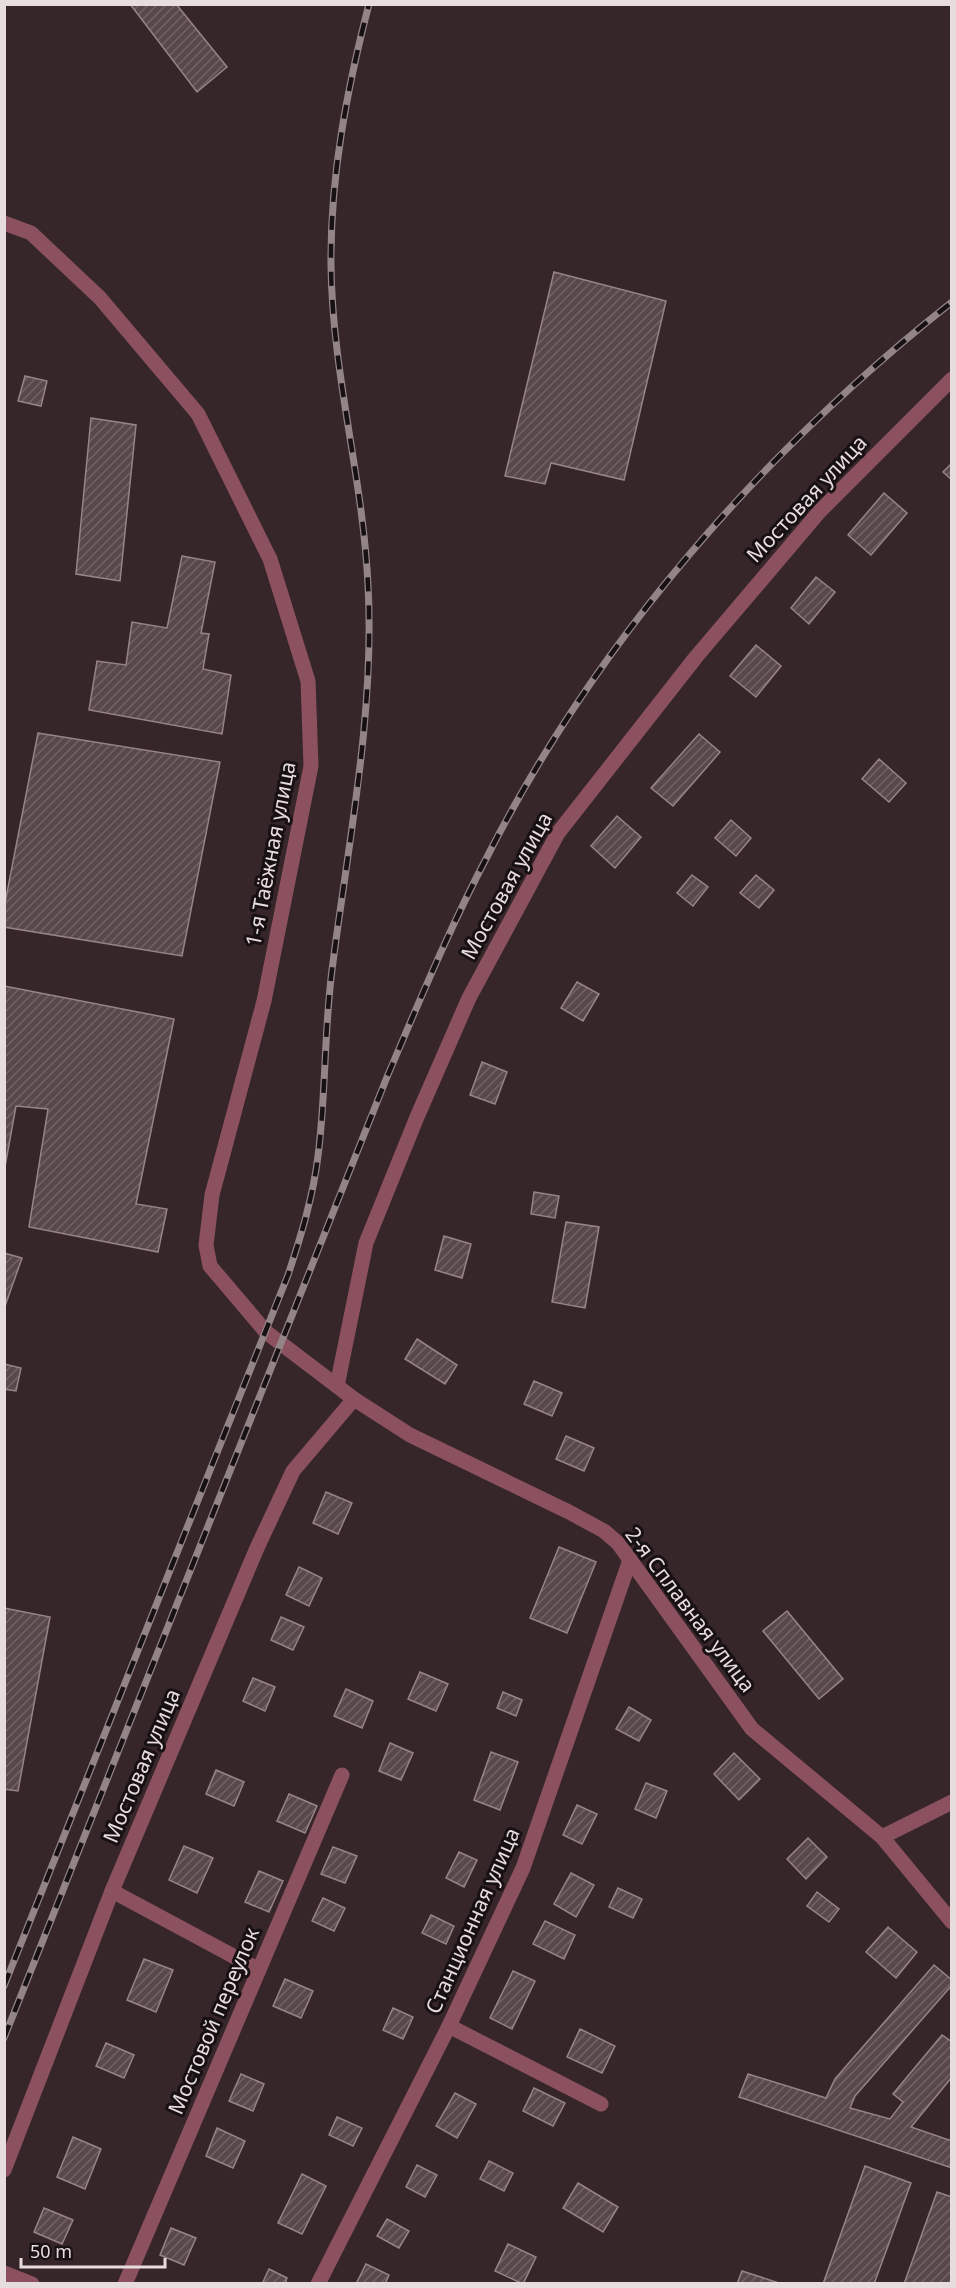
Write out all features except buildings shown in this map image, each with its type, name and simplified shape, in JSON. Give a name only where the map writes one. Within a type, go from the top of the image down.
[{"type":"street","name":"1-я Таёжная улица","points":[[4,223],[31,233],[100,298],[198,414],[270,559],[308,681],[311,766],[264,1001],[212,1195],[206,1245],[210,1266]]},
{"type":"street","name":"Мостовая улица","points":[[338,1386],[366,1243],[417,1116],[469,998],[558,833],[696,657],[820,511],[951,379]]},
{"type":"street","name":"2-я Сплавная улица","points":[[210,1266],[266,1332],[354,1399],[410,1435],[604,1531],[618,1543],[752,1730],[882,1837],[951,1922]]},
{"type":"street","name":"Мостовая улица","points":[[4,2170],[112,1891],[257,1548],[293,1471],[354,1399]]},
{"type":"street","name":"Станционная улица","points":[[318,2283],[449,2026],[523,1868],[630,1560]]},
{"type":"street","name":"Мостовой переулок","points":[[125,2283],[342,1775]]},
{"type":"street","points":[[882,1837],[951,1802]]},
{"type":"street","points":[[112,1891],[259,1970]]},
{"type":"street","points":[[449,2026],[601,2104]]},
{"type":"street","points":[[4,2273],[32,2283]]},
{"type":"railway","points":[[4,1986],[288,1275],[313,1186],[321,1133],[329,993],[359,778],[368,682],[368,585],[365,545],[336,346],[331,232],[341,133],[369,4]]},
{"type":"railway","points":[[4,2038],[387,1077],[448,937],[488,855],[532,775],[580,699],[633,625],[690,554],[751,486],[815,421],[882,360],[952,302]]}]
